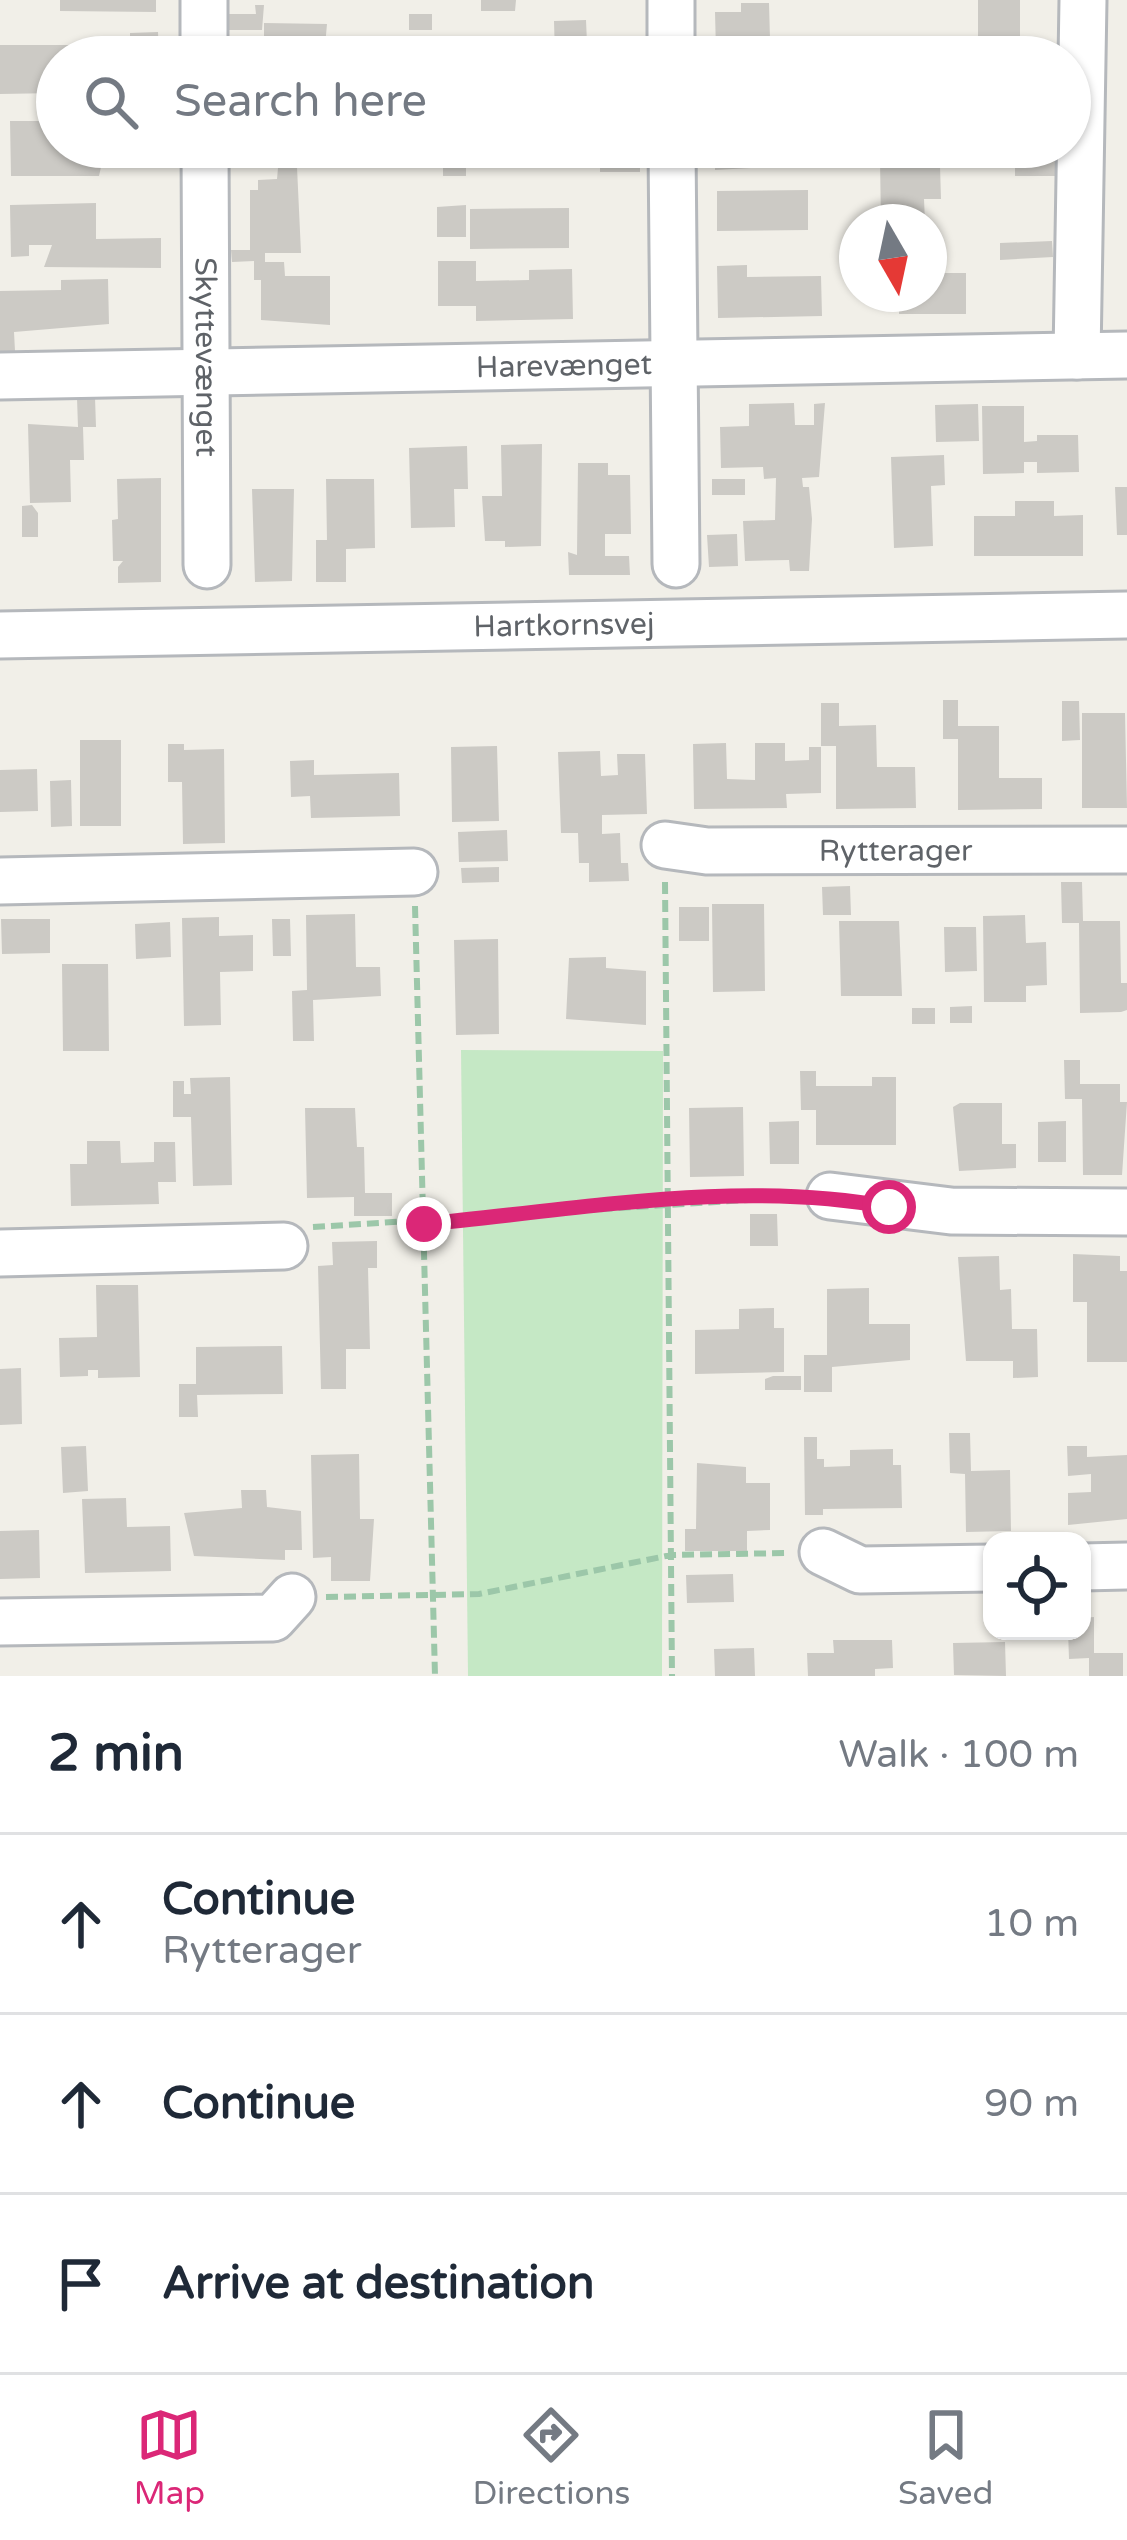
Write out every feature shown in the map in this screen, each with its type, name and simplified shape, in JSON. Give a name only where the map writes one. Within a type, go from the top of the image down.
[{"type":"street","points":[[204,0],[204,36]]},
{"type":"street","points":[[670,0],[671,36]]},
{"type":"street","points":[[1081,36],[1082,0]]},
{"type":"street","name":"Skyttevænget","points":[[205,168],[207,565]]},
{"type":"street","points":[[672,168],[676,564]]},
{"type":"street","points":[[1077,356],[1080,168]]},
{"type":"street","name":"Harevænget","points":[[0,376],[1127,355]]},
{"type":"street","name":"Hartkornsvej","points":[[0,635],[1127,615]]},
{"type":"street","name":"Rytterager","points":[[665,844],[707,851],[1127,850]]},
{"type":"street","points":[[0,881],[414,872]]},
{"type":"street","points":[[830,1196],[951,1211],[1127,1212]]},
{"type":"street","points":[[0,1253],[284,1246]]},
{"type":"street","points":[[823,1552],[860,1570],[983,1568]]},
{"type":"street","points":[[1091,1567],[1127,1566]]},
{"type":"street","points":[[0,1622],[273,1618],[292,1597]]},
{"type":"path","points":[[665,844],[672,1676]]},
{"type":"path","points":[[414,872],[435,1676]]},
{"type":"path","points":[[284,1246],[290,1228],[424,1224],[671,1201],[830,1196]]},
{"type":"path","points":[[292,1597],[479,1594],[671,1555],[823,1552]]},
{"type":"green space","points":[[461,1050],[663,1051],[662,1676],[468,1676]]},
{"type":"building","points":[[60,0],[156,0],[156,12],[60,11]]},
{"type":"building","points":[[481,0],[516,0],[515,11],[481,11]]},
{"type":"building","points":[[978,0],[1020,0],[1020,36],[978,36]]},
{"type":"building","points":[[741,3],[769,3],[770,36],[716,36],[715,12],[741,12]]},
{"type":"building","points":[[255,5],[264,5],[262,30],[229,30],[229,14],[256,14]]},
{"type":"building","points":[[409,14],[432,14],[432,30],[409,30]]},
{"type":"building","points":[[586,20],[587,36],[554,36],[554,21]]},
{"type":"building","points":[[264,23],[327,24],[326,36],[264,36]]},
{"type":"building","points":[[158,32],[158,36],[130,36]]},
{"type":"building","points":[[0,45],[36,45],[36,93],[0,94]]},
{"type":"building","points":[[10,121],[36,121],[36,168],[101,168],[99,176],[11,176]]},
{"type":"building","points":[[278,168],[297,168],[301,253],[265,253],[265,262],[284,262],[285,276],[330,276],[330,325],[261,320],[261,280],[254,280],[254,261],[232,262],[231,250],[250,250],[250,190],[258,190],[258,180],[277,179]]},
{"type":"building","points":[[443,168],[466,168],[466,176],[443,176]]},
{"type":"building","points":[[600,168],[640,168],[640,172],[600,172]]},
{"type":"building","points":[[880,168],[940,168],[941,199],[924,199],[924,204],[881,204]]},
{"type":"building","points":[[1015,168],[1055,168],[1055,176],[1015,176]]},
{"type":"building","points":[[808,190],[808,230],[717,231],[717,191]]},
{"type":"building","points":[[96,203],[96,239],[161,238],[161,268],[44,267],[52,245],[29,245],[29,256],[11,257],[10,205]]},
{"type":"building","points":[[466,205],[466,237],[437,237],[437,207]]},
{"type":"building","points":[[569,208],[569,248],[470,249],[470,209]]},
{"type":"building","points":[[1052,241],[1053,257],[1000,260],[1000,243]]},
{"type":"building","points":[[438,261],[476,261],[476,281],[529,280],[529,270],[572,269],[573,319],[476,321],[476,306],[438,306]]},
{"type":"building","points":[[747,265],[747,277],[821,276],[822,316],[718,318],[717,266]]},
{"type":"building","points":[[947,273],[966,273],[966,314],[899,314],[947,312]]},
{"type":"building","points":[[108,279],[109,324],[14,332],[15,351],[0,351],[0,291],[61,290],[61,280]]},
{"type":"building","points":[[95,397],[96,427],[83,427],[84,460],[70,460],[71,502],[30,503],[28,424],[78,427],[77,398]]},
{"type":"building","points":[[794,403],[795,425],[814,425],[814,404],[825,403],[819,477],[802,478],[803,487],[809,487],[812,519],[809,571],[790,571],[789,560],[745,561],[743,521],[775,520],[776,478],[764,479],[763,467],[721,468],[720,427],[749,426],[749,404]]},
{"type":"building","points":[[978,404],[979,441],[936,442],[935,405]]},
{"type":"building","points":[[982,406],[1024,406],[1024,442],[1037,441],[1037,435],[1078,435],[1079,472],[1037,473],[1037,462],[1024,462],[1024,473],[983,474]]},
{"type":"building","points":[[542,444],[541,546],[505,547],[505,541],[485,541],[482,496],[502,496],[501,445]]},
{"type":"building","points":[[467,446],[468,489],[454,489],[455,527],[411,528],[409,448]]},
{"type":"building","points":[[944,455],[945,485],[931,486],[933,546],[894,548],[891,457]]},
{"type":"building","points":[[578,463],[608,463],[608,475],[630,475],[631,534],[605,534],[605,556],[629,556],[630,575],[569,575],[568,552],[577,555]]},
{"type":"building","points":[[161,478],[161,582],[118,583],[123,561],[113,561],[112,520],[118,519],[117,479]]},
{"type":"building","points":[[326,479],[374,479],[375,548],[346,549],[346,582],[316,582],[316,540],[327,540]]},
{"type":"building","points":[[712,479],[745,479],[745,495],[712,495]]},
{"type":"building","points":[[1115,487],[1127,487],[1127,535],[1117,535]]},
{"type":"building","points":[[252,489],[294,489],[292,581],[255,582]]},
{"type":"building","points":[[1015,501],[1054,501],[1054,516],[1083,515],[1083,556],[974,556],[974,516],[1015,516]]},
{"type":"building","points":[[32,505],[38,513],[38,537],[22,537],[22,506]]},
{"type":"building","points":[[737,534],[738,566],[709,567],[707,535]]},
{"type":"building","points":[[943,700],[958,700],[958,726],[999,726],[999,778],[1042,778],[1042,809],[958,810],[958,739],[943,739]]},
{"type":"building","points":[[1062,701],[1079,701],[1080,740],[1062,741]]},
{"type":"building","points":[[821,703],[839,703],[839,726],[876,725],[877,767],[915,767],[916,808],[836,809],[836,746],[821,746]]},
{"type":"building","points":[[1082,713],[1125,713],[1127,808],[1082,808]]},
{"type":"building","points":[[80,740],[121,740],[121,826],[80,826]]},
{"type":"building","points":[[726,743],[727,779],[755,780],[755,743],[785,743],[785,761],[809,760],[809,747],[821,747],[821,793],[786,794],[787,808],[694,809],[693,744]]},
{"type":"building","points":[[168,744],[184,744],[184,750],[224,749],[225,843],[183,844],[182,782],[168,782]]},
{"type":"building","points":[[497,746],[499,821],[452,822],[451,747]]},
{"type":"building","points":[[600,751],[601,776],[618,775],[617,754],[645,754],[647,814],[602,815],[602,834],[620,833],[621,863],[628,863],[629,881],[589,882],[589,863],[579,863],[578,833],[561,833],[558,752]]},
{"type":"building","points":[[314,760],[314,775],[399,773],[400,816],[311,818],[310,796],[291,797],[290,761]]},
{"type":"building","points":[[37,769],[38,811],[0,812],[0,770]]},
{"type":"building","points":[[71,780],[72,826],[51,827],[50,781]]},
{"type":"building","points":[[507,830],[508,861],[459,862],[458,832]]},
{"type":"building","points":[[499,867],[499,882],[462,883],[461,868]]},
{"type":"building","points":[[1061,882],[1082,882],[1083,921],[1120,921],[1121,983],[1127,983],[1127,1010],[1080,1013],[1079,923],[1062,923]]},
{"type":"building","points":[[850,886],[851,915],[823,915],[822,887]]},
{"type":"building","points":[[712,904],[764,904],[765,991],[713,992]]},
{"type":"building","points":[[679,907],[709,907],[709,941],[679,941]]},
{"type":"building","points":[[355,914],[356,967],[380,967],[381,996],[313,1000],[314,1041],[293,1041],[292,991],[307,990],[306,915]]},
{"type":"building","points":[[1025,915],[1026,943],[1046,942],[1047,985],[1026,986],[1026,1002],[984,1002],[983,916]]},
{"type":"building","points":[[219,917],[219,936],[253,935],[253,971],[220,972],[221,1025],[184,1026],[182,918]]},
{"type":"building","points":[[1,919],[50,919],[50,953],[2,954]]},
{"type":"building","points":[[272,919],[290,919],[291,956],[273,956]]},
{"type":"building","points":[[839,921],[899,921],[902,996],[841,996]]},
{"type":"building","points":[[170,922],[171,957],[136,959],[135,924]]},
{"type":"building","points":[[944,927],[976,927],[977,971],[945,972]]},
{"type":"building","points":[[498,939],[499,1034],[456,1035],[454,940]]},
{"type":"building","points":[[606,957],[606,968],[646,971],[646,1025],[566,1019],[569,958]]},
{"type":"building","points":[[62,964],[108,964],[109,1051],[63,1051]]},
{"type":"building","points":[[972,1006],[972,1023],[950,1023],[950,1007]]},
{"type":"building","points":[[912,1008],[935,1008],[935,1024],[912,1024]]},
{"type":"building","points":[[1064,1060],[1080,1060],[1080,1084],[1120,1084],[1120,1102],[1127,1102],[1122,1175],[1083,1175],[1082,1099],[1065,1099]]},
{"type":"building","points":[[800,1071],[816,1071],[816,1086],[872,1086],[872,1077],[896,1077],[896,1145],[816,1145],[816,1110],[801,1110]]},
{"type":"building","points":[[230,1077],[232,1185],[193,1186],[191,1117],[173,1117],[173,1081],[184,1081],[184,1094],[191,1094],[190,1078]]},
{"type":"building","points":[[1002,1103],[1002,1144],[1016,1144],[1016,1168],[959,1171],[953,1107]]},
{"type":"building","points":[[743,1107],[744,1176],[690,1177],[689,1108]]},
{"type":"building","points":[[305,1108],[355,1108],[357,1147],[364,1147],[365,1193],[392,1193],[392,1216],[354,1216],[354,1197],[307,1198]]},
{"type":"building","points":[[799,1121],[799,1164],[770,1164],[769,1122]]},
{"type":"building","points":[[1066,1121],[1066,1162],[1038,1162],[1038,1122]]},
{"type":"building","points":[[87,1141],[120,1141],[121,1163],[154,1162],[154,1142],[175,1142],[176,1182],[158,1182],[159,1204],[71,1206],[70,1164],[87,1164]]},
{"type":"building","points":[[750,1214],[777,1214],[778,1246],[750,1246]]},
{"type":"building","points":[[377,1241],[377,1268],[368,1268],[370,1349],[346,1349],[346,1389],[321,1389],[318,1266],[333,1265],[332,1242]]},
{"type":"building","points":[[1073,1254],[1120,1256],[1120,1271],[1127,1271],[1127,1362],[1087,1362],[1087,1302],[1073,1302]]},
{"type":"building","points":[[999,1256],[1000,1290],[1011,1289],[1012,1329],[1037,1329],[1038,1377],[1013,1378],[1013,1361],[966,1361],[958,1257]]},
{"type":"building","points":[[96,1285],[138,1285],[140,1377],[98,1378],[98,1370],[88,1370],[88,1376],[60,1377],[59,1338],[97,1337]]},
{"type":"building","points":[[869,1288],[869,1324],[910,1324],[910,1360],[832,1367],[832,1392],[804,1392],[804,1355],[827,1355],[827,1289]]},
{"type":"building","points":[[774,1308],[774,1328],[784,1328],[784,1372],[695,1374],[695,1330],[739,1329],[739,1309]]},
{"type":"building","points":[[282,1346],[283,1394],[197,1395],[198,1417],[179,1417],[179,1384],[196,1384],[196,1347]]},
{"type":"building","points":[[21,1368],[22,1424],[0,1425],[0,1369]]},
{"type":"building","points":[[801,1376],[801,1390],[765,1390],[765,1379]]},
{"type":"building","points":[[949,1433],[970,1433],[971,1471],[1010,1470],[1011,1531],[966,1532],[965,1474],[950,1473]]},
{"type":"building","points":[[804,1437],[817,1437],[817,1459],[824,1459],[824,1467],[850,1466],[850,1450],[893,1449],[893,1465],[901,1465],[902,1508],[823,1509],[823,1515],[805,1515]]},
{"type":"building","points":[[86,1446],[88,1491],[63,1493],[61,1447]]},
{"type":"building","points":[[1067,1446],[1087,1446],[1087,1457],[1127,1455],[1127,1519],[1068,1525],[1068,1493],[1091,1492],[1091,1474],[1068,1476]]},
{"type":"building","points":[[359,1454],[360,1519],[374,1519],[370,1581],[331,1581],[331,1557],[313,1558],[311,1455]]},
{"type":"building","points":[[697,1463],[746,1467],[746,1483],[770,1483],[770,1530],[747,1531],[747,1551],[685,1551],[685,1529],[696,1529]]},
{"type":"building","points":[[241,1490],[266,1490],[267,1507],[301,1511],[302,1550],[285,1550],[285,1560],[194,1556],[184,1513],[242,1508]]},
{"type":"building","points":[[126,1498],[127,1527],[170,1526],[171,1571],[85,1573],[82,1499]]},
{"type":"building","points":[[39,1530],[40,1578],[0,1579],[0,1531]]},
{"type":"building","points":[[733,1574],[734,1602],[687,1603],[686,1575]]},
{"type":"building","points":[[1091,1617],[1094,1653],[1123,1653],[1123,1676],[1089,1676],[1089,1658],[1069,1659],[1068,1640],[1091,1640]]},
{"type":"building","points":[[833,1640],[892,1640],[893,1668],[875,1669],[875,1676],[808,1676],[807,1653],[834,1653]]},
{"type":"building","points":[[1005,1642],[1006,1676],[954,1675],[953,1643]]},
{"type":"building","points":[[754,1648],[755,1676],[715,1676],[714,1649]]},
{"type":"route","points":[[424,1224],[671,1201],[830,1196],[889,1207]]}]
